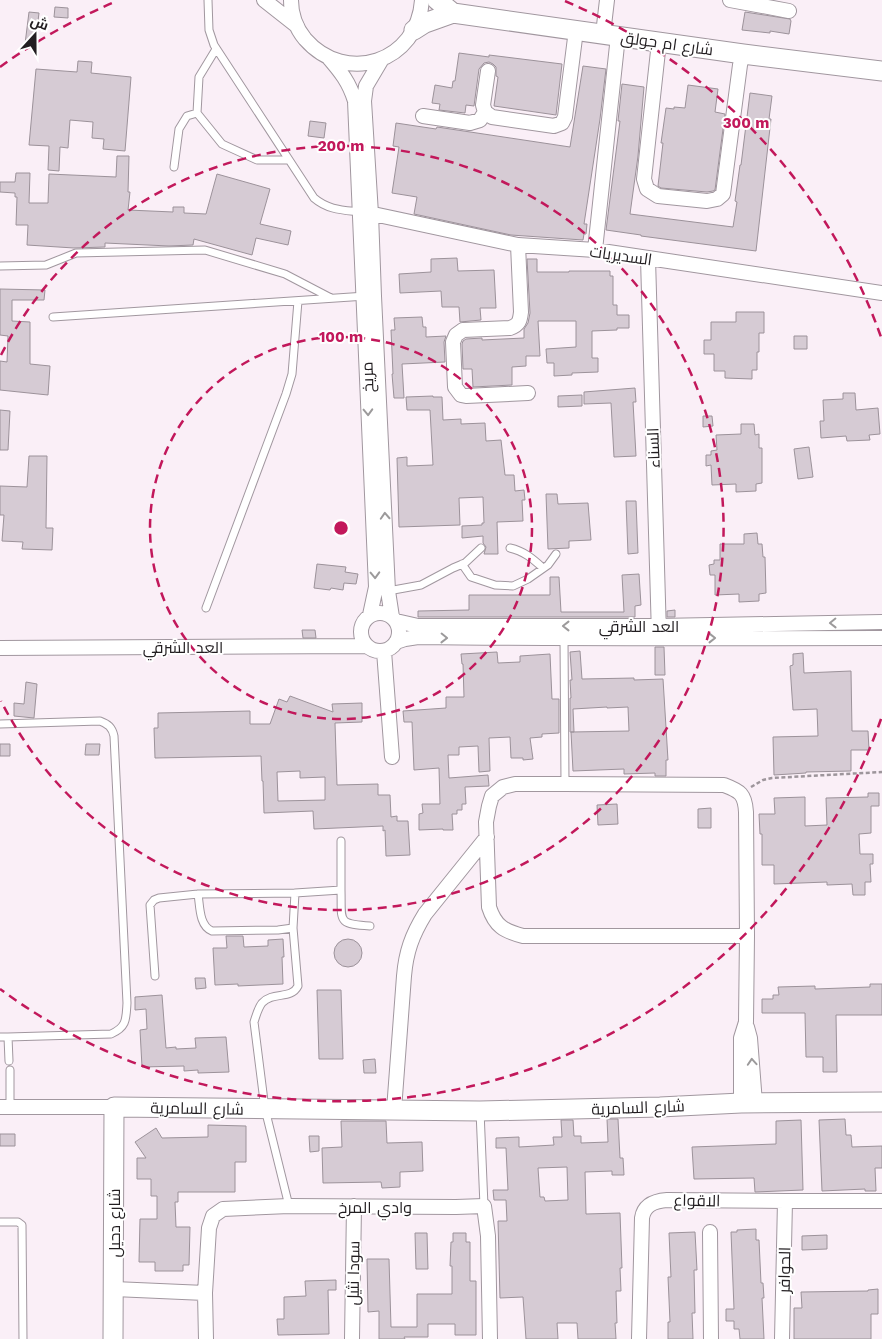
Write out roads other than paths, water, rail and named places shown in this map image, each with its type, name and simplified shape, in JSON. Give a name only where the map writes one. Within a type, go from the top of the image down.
[{"type":"street","points":[[264,0],[297,26]]},
{"type":"street","points":[[291,0],[297,26],[310,44],[318,52],[349,64],[382,59],[401,47],[419,20],[422,0]]},
{"type":"street","points":[[437,0],[453,13]]},
{"type":"street","points":[[595,250],[610,35],[607,0]]},
{"type":"street","points":[[730,0],[789,11]]},
{"type":"street","name":"شارع ام جولق","points":[[414,30],[424,23],[453,13],[743,54],[882,71]]},
{"type":"street","points":[[488,71],[483,105],[485,112],[492,117],[554,126],[562,123],[565,117],[576,30]]},
{"type":"street","points":[[659,42],[644,179],[647,189],[658,196],[707,201],[717,199],[723,194],[743,54]]},
{"type":"street","name":"مريخ","points":[[328,57],[344,76],[351,88],[355,101],[366,213]]},
{"type":"street","name":"مريخ","points":[[370,616],[376,587],[364,101],[366,86],[382,59]]},
{"type":"street","points":[[423,116],[470,122],[480,120],[485,112]]},
{"type":"street","name":"السديريات","points":[[366,213],[518,245],[595,250],[882,293]]},
{"type":"street","points":[[518,245],[522,312],[519,323],[515,327],[510,328],[463,330],[456,335],[453,342],[455,387],[461,395],[466,396],[528,393]]},
{"type":"street","name":"السناء","points":[[648,259],[658,632]]},
{"type":"street","name":"مريخ","points":[[369,296],[388,591],[394,619]]},
{"type":"street","points":[[378,613],[388,614],[394,619],[399,630],[396,642],[391,648],[384,651],[374,650],[366,646],[361,637],[363,622],[370,616],[378,613]]},
{"type":"street","name":"العد الشرقي","points":[[394,619],[418,626],[882,638]]},
{"type":"street","name":"العد الشرقي","points":[[396,642],[418,638],[564,639],[658,632],[882,622]]},
{"type":"street","name":"العد الشرقي","points":[[0,648],[366,646]]},
{"type":"street","points":[[384,651],[392,757]]},
{"type":"street","points":[[747,936],[523,936],[508,932],[499,926],[492,917],[489,907],[486,822],[492,796],[502,787],[515,784],[724,785],[742,794],[746,802],[747,936],[746,1022],[750,1038],[748,1103]]},
{"type":"street","points":[[394,1110],[404,976],[410,944],[416,928],[425,914],[487,837]]},
{"type":"street","name":"شارع السامرية","points":[[5,1107],[114,1106],[480,1111],[748,1103],[882,1102]]},
{"type":"street","name":"شارع دحيل","points":[[113,1339],[114,1106]]},
{"type":"street","name":"الاقواع","points":[[639,1339],[642,1218],[643,1212],[649,1205],[657,1201],[666,1200],[882,1200]]},
{"type":"street","name":"الحوافر","points":[[782,1339],[785,1201]]},
{"type":"street","name":"وادي المرخ","points":[[206,1339],[209,1228],[213,1216],[223,1210],[289,1206],[484,1206]]},
{"type":"street","name":"سودا نثيل","points":[[352,1339],[354,1206]]},
{"type":"street","points":[[484,1206],[488,1236],[490,1339]]},
{"type":"street","points":[[710,1232],[711,1339]]},
{"type":"street","points":[[114,1289],[206,1293]]},
{"type":"lane","points":[[208,0],[209,30],[216,49],[314,198],[330,208],[366,213]]},
{"type":"lane","points":[[216,49],[200,77],[197,113],[222,144],[257,160],[290,160]]},
{"type":"lane","points":[[174,167],[179,129],[187,116],[197,113]]},
{"type":"lane","points":[[0,266],[46,264],[76,252],[205,250],[285,274],[331,298]]},
{"type":"lane","points":[[53,317],[369,296]]},
{"type":"lane","points":[[206,608],[292,374],[298,301]]},
{"type":"lane","points":[[388,591],[422,585],[466,563],[481,548]]},
{"type":"lane","points":[[510,548],[521,551],[543,568]]},
{"type":"lane","points":[[462,564],[471,577],[495,585],[513,586],[528,579],[548,565],[556,554]]},
{"type":"lane","points":[[564,639],[565,784]]},
{"type":"lane","points":[[0,724],[100,722],[108,724],[112,730],[114,736],[126,1003],[126,1020],[118,1031],[111,1034],[4,1037],[9,1061]]},
{"type":"lane","points":[[341,841],[342,917],[345,922],[352,925],[370,926]]},
{"type":"lane","points":[[154,976],[150,906],[154,900],[198,894],[341,890]]},
{"type":"lane","points":[[289,1206],[265,1108],[254,1022],[263,1002],[275,995],[291,994],[298,986],[293,928],[295,892]]},
{"type":"lane","points":[[198,894],[204,925],[212,931],[293,928]]},
{"type":"lane","points":[[5,1107],[10,1070]]},
{"type":"lane","points":[[480,1111],[484,1206]]},
{"type":"lane","points":[[0,1222],[18,1222],[22,1225],[23,1339]]}]
